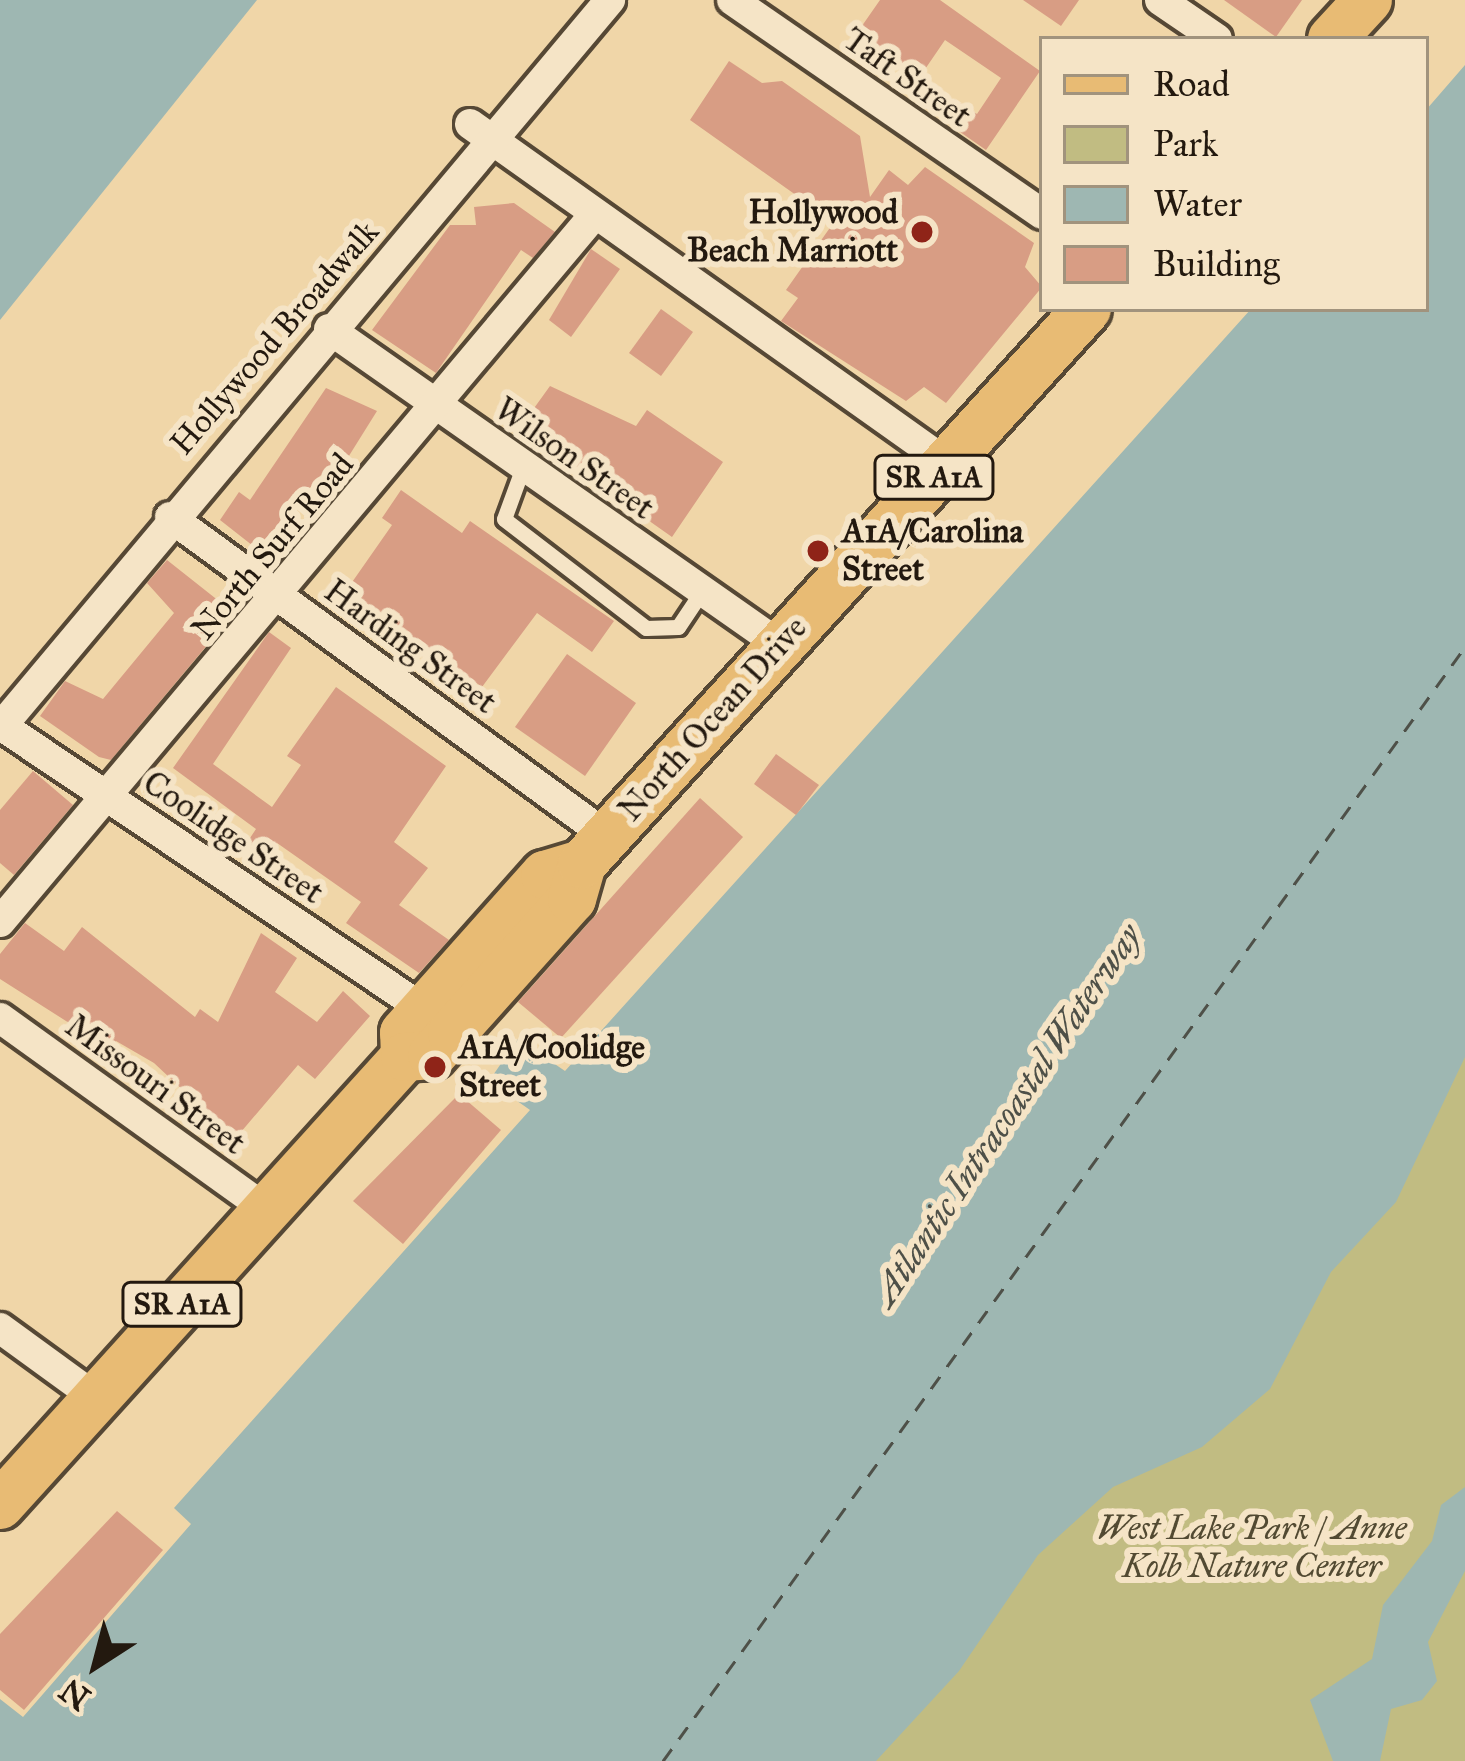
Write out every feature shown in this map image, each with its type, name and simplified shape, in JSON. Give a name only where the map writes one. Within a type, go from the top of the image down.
[{"type":"main road","points":[[1335,36],[1368,0]]},
{"type":"main road","name":"North Ocean Drive","points":[[405,1057],[432,1055],[572,899],[594,850],[1084,312]]},
{"type":"main road","name":"North Ocean Drive","points":[[0,1504],[405,1057],[404,1033],[545,875],[594,850]]},
{"type":"street","name":"Hollywood Broadwalk","points":[[1,727],[483,133],[610,0]]},
{"type":"street","name":"Taft Street","points":[[732,0],[774,11],[1039,212]]},
{"type":"street","points":[[1160,0],[1212,36]]},
{"type":"street","points":[[483,133],[947,463]]},
{"type":"street","name":"North Surf Road","points":[[0,922],[281,597],[595,214]]},
{"type":"street","name":"Wilson Street","points":[[328,329],[780,646]]},
{"type":"street","name":"Harding Street","points":[[170,517],[281,597],[594,850]]},
{"type":"street","name":"Coolidge Street","points":[[1,727],[425,1010]]},
{"type":"street","name":"Missouri Street","points":[[0,1018],[269,1210]]},
{"type":"street","points":[[2,1335],[96,1398]]},
{"type":"lane","points":[[523,467],[504,518],[646,628],[678,627],[702,591]]},
{"type":"green space","name":"West Lake Park / Anne Kolb Nature Center","points":[[1465,843],[1465,1761],[855,1761]]},
{"type":"water","points":[[0,0],[257,0],[0,320]]},
{"type":"water","name":"Atlantic Intracoastal Waterway","points":[[1465,65],[1465,1057],[1396,1202],[1331,1272],[1270,1389],[1202,1447],[1113,1487],[1038,1555],[959,1671],[876,1761],[0,1761],[0,1699],[23,1717],[191,1524],[174,1508],[530,1110],[489,1081],[518,1039],[565,1071],[1248,312],[1429,312],[1429,107]]},
{"type":"water","points":[[1465,1487],[1465,1571],[1428,1642],[1437,1681],[1422,1700],[1391,1709],[1380,1761],[1333,1761],[1310,1700],[1372,1659],[1383,1605],[1432,1541],[1441,1505]]},
{"type":"building","points":[[880,0],[940,0],[1039,72],[986,150],[940,118],[954,99],[977,114],[1001,78],[945,40],[919,78],[857,33]]},
{"type":"building","points":[[1023,0],[1079,0],[1061,26]]},
{"type":"building","points":[[1224,0],[1302,0],[1275,36]]},
{"type":"building","name":"Hollywood Beach Marriott","points":[[729,61],[762,83],[782,81],[860,136],[870,197],[889,170],[908,185],[925,167],[1034,243],[1025,267],[1039,283],[1039,291],[946,403],[924,387],[906,401],[781,321],[798,298],[786,290],[834,222],[690,120]]},
{"type":"building","points":[[514,203],[555,232],[533,258],[521,250],[436,373],[372,330],[450,225],[476,225],[474,207]]},
{"type":"building","points":[[591,249],[620,269],[571,337],[549,320]]},
{"type":"building","points":[[661,309],[693,332],[661,376],[629,353]]},
{"type":"building","points":[[550,386],[636,426],[647,410],[723,462],[672,537],[519,429]]},
{"type":"building","points":[[326,388],[377,411],[332,483],[321,475],[257,549],[220,520],[239,492],[250,500]]},
{"type":"building","points":[[401,490],[462,533],[470,521],[614,621],[592,652],[537,613],[482,687],[392,624],[380,641],[334,608],[392,525],[382,518]]},
{"type":"building","points":[[167,560],[234,613],[111,760],[99,757],[40,716],[65,681],[103,699],[174,613],[147,583]]},
{"type":"building","points":[[269,632],[291,648],[213,764],[272,807],[301,765],[287,756],[336,687],[446,766],[394,842],[428,868],[399,905],[449,940],[419,973],[346,923],[361,902],[277,843],[264,861],[244,847],[256,829],[173,768]]},
{"type":"building","points":[[567,654],[636,703],[585,776],[515,727]]},
{"type":"building","points":[[776,754],[819,785],[796,815],[754,784]]},
{"type":"building","points":[[33,771],[73,805],[14,875],[0,863],[0,810]]},
{"type":"building","points":[[700,798],[743,837],[561,1038],[518,1002]]},
{"type":"building","points":[[25,923],[64,951],[82,927],[195,1017],[200,1009],[218,1022],[261,933],[297,958],[275,992],[317,1022],[343,991],[370,1016],[315,1079],[298,1065],[235,1139],[154,1063],[116,1041],[110,1049],[0,979],[0,954]]},
{"type":"building","points":[[459,1094],[501,1130],[403,1244],[353,1201]]},
{"type":"building","points":[[117,1511],[163,1550],[24,1710],[0,1690],[0,1634]]},
{"type":"ferry route","points":[[663,1761],[1465,647]]},
{"type":"place","name":"Hollywood Beach Marriott","points":[[922,232]]},
{"type":"place","name":"A1A/Carolina Street","points":[[818,551]]},
{"type":"place","name":"A1A/Coolidge Street","points":[[435,1067]]}]
